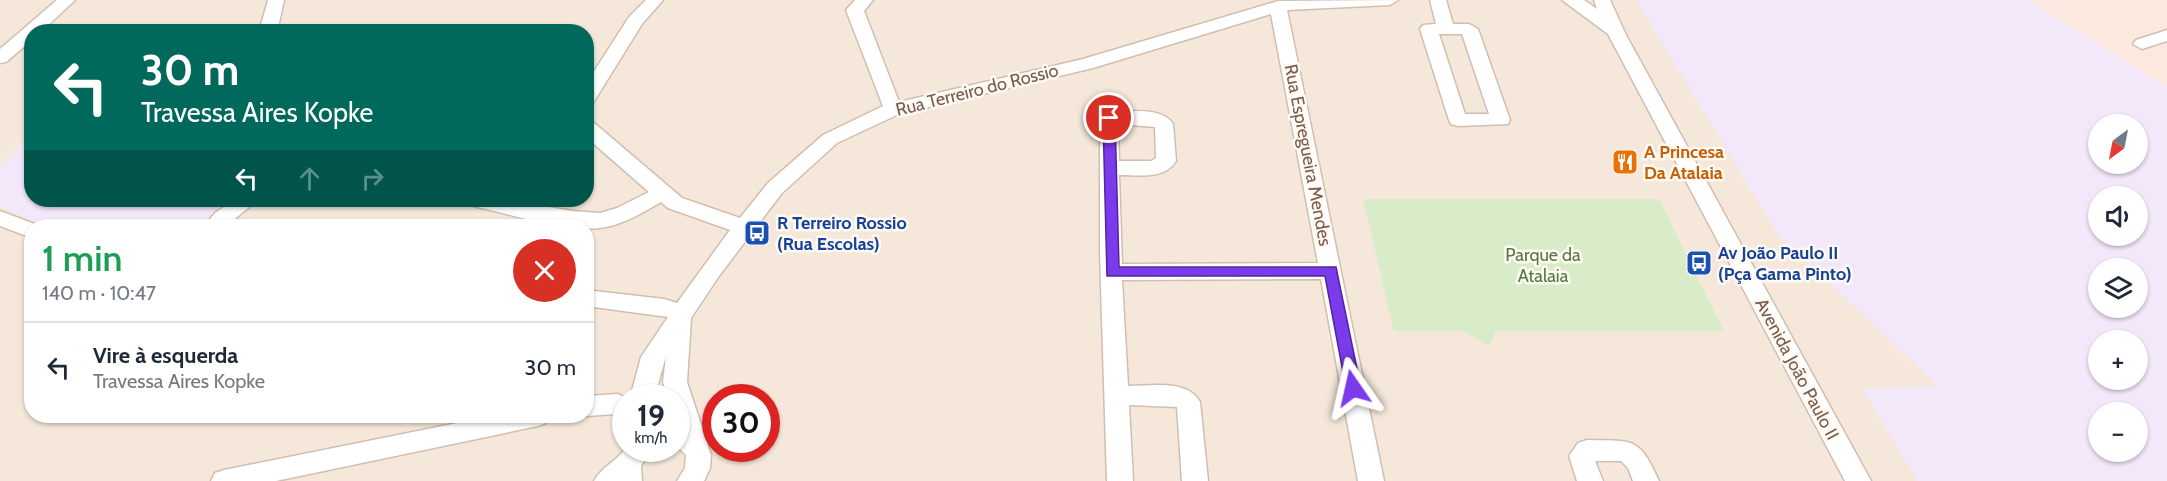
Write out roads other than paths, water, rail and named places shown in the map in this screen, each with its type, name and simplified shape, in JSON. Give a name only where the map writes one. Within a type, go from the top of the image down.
[{"type":"street","points":[[39,24],[67,0]]},
{"type":"street","points":[[270,24],[276,0]]},
{"type":"street","points":[[594,86],[635,21],[656,0]]},
{"type":"street","points":[[865,0],[855,10],[893,109]]},
{"type":"street","name":"Rua Terreiro do Rossio","points":[[646,384],[653,357],[742,227],[775,188],[830,139],[893,109],[1087,64],[1278,6],[1315,0]]},
{"type":"street","name":"Rua Terreiro do Rossio","points":[[1278,6],[1390,0]]},
{"type":"street","points":[[1438,0],[1446,29]]},
{"type":"street","name":"Avenida João Paulo II","points":[[1570,0],[1585,7],[1617,34]]},
{"type":"street","name":"Avenida João Paulo II","points":[[1602,0],[1617,34],[1858,481]]},
{"type":"street","name":"Rua Espregueira Mendes","points":[[1278,6],[1371,481]]},
{"type":"street","points":[[1429,29],[1446,29],[1469,29],[1501,120],[1458,120],[1429,29]]},
{"type":"street","points":[[2142,44],[2167,35]]},
{"type":"street","points":[[0,58],[24,37]]},
{"type":"street","points":[[1108,168],[1155,168],[1166,161],[1164,124],[1156,119],[1109,118],[1108,168],[1120,481]]},
{"type":"street","points":[[594,133],[675,203],[742,227]]},
{"type":"street","points":[[594,220],[619,215],[663,193]]},
{"type":"street","points":[[221,219],[238,207]]},
{"type":"street","points":[[515,207],[579,219]]},
{"type":"street","points":[[0,218],[24,228]]},
{"type":"street","points":[[1112,272],[1331,271]]},
{"type":"street","points":[[594,299],[664,307],[682,314],[675,382],[694,460]]},
{"type":"street","points":[[1116,395],[1178,396],[1188,402],[1195,481]]},
{"type":"street","points":[[594,405],[612,404]]},
{"type":"street","points":[[224,481],[504,423]]},
{"type":"street","points":[[1590,481],[1581,456],[1587,450],[1627,451],[1638,462],[1646,481]]},
{"type":"street","points":[[607,481],[629,462]]},
{"type":"place","name":"A Princesa Da Atalaia","points":[[1625,162]]},
{"type":"place","name":"R Terreiro Rossio (Rua Escolas)","points":[[757,233]]},
{"type":"place","name":"Av João Paulo II (Pça Gama Pinto)","points":[[1699,263]]},
{"type":"park label","name":"Parque da Atalaia","points":[[1543,265]]}]
